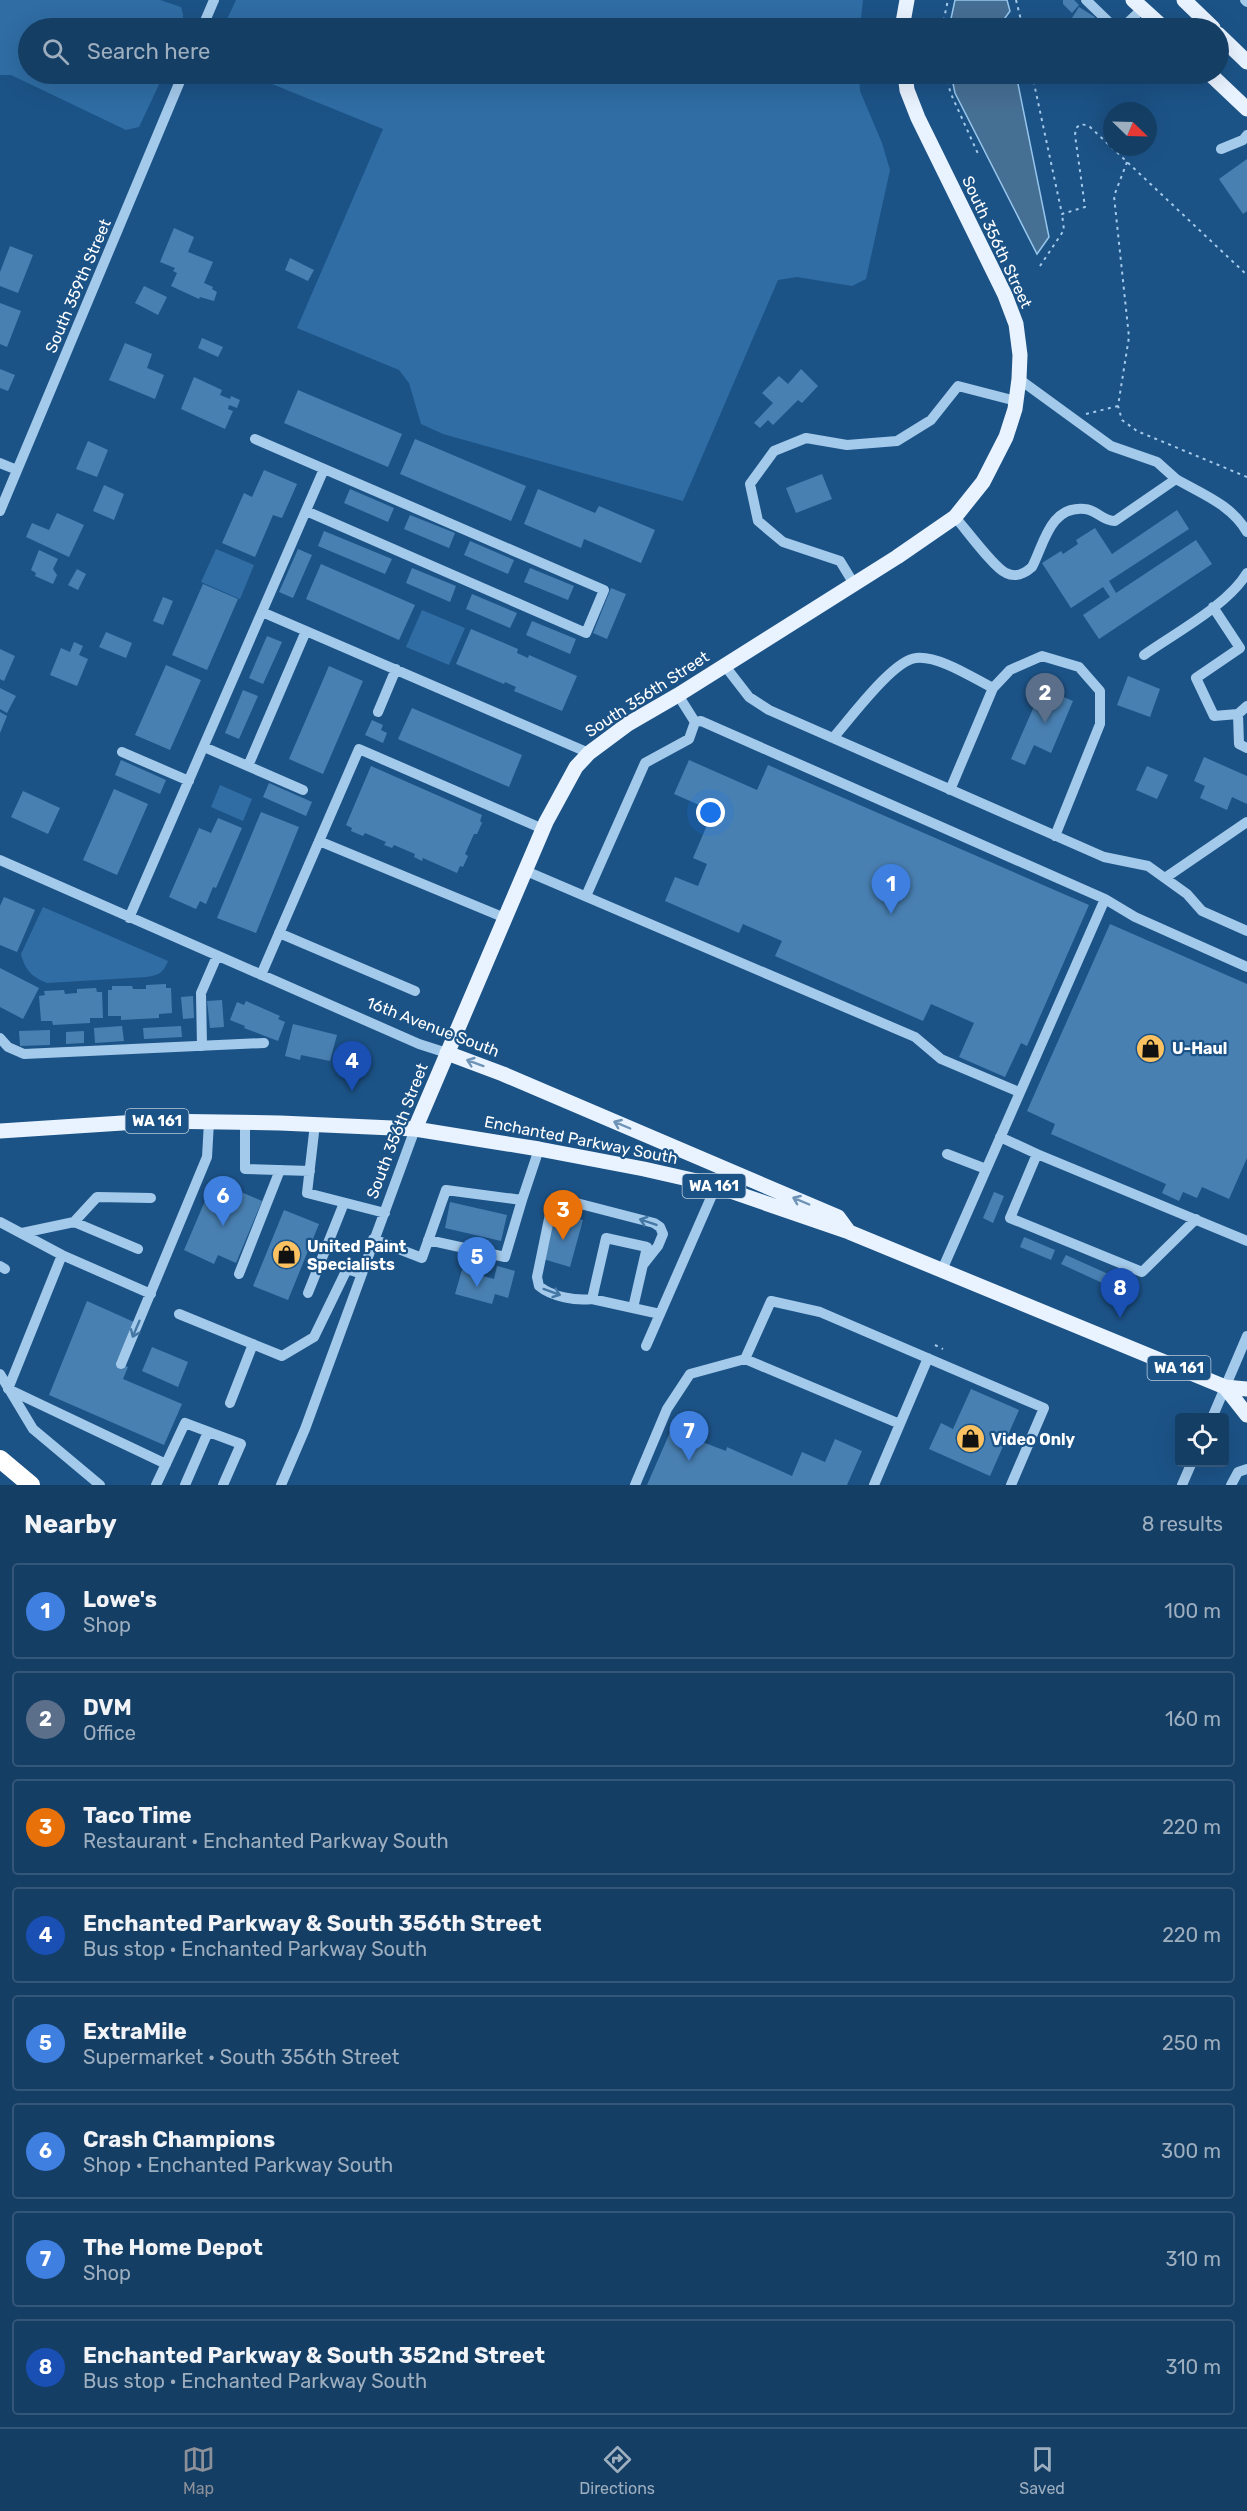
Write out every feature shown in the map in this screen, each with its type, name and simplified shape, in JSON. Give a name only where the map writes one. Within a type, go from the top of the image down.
[{"type":"highway","points":[[0,1459],[31,1485]]},
{"type":"main road","points":[[904,18],[907,0]]},
{"type":"main road","points":[[1184,0],[1203,18]]},
{"type":"main road","points":[[1138,4],[1153,18]]},
{"type":"main road","points":[[1229,45],[1247,62]]},
{"type":"main road","name":"South 356th Street","points":[[416,1129],[543,829],[566,783],[589,753],[628,724],[725,666],[955,517],[983,482],[996,460],[1006,437],[1016,401],[1020,355],[1016,324],[1005,295],[918,118],[906,84]]},
{"type":"main road","points":[[1221,84],[1247,109]]},
{"type":"main road","name":"16th Avenue South","points":[[447,1053],[503,1074],[838,1217],[849,1232]]},
{"type":"main road","name":"Enchanted Parkway South","points":[[0,1131],[153,1121],[315,1124],[416,1129],[644,1168],[716,1186],[849,1232],[1225,1387],[1247,1389]]},
{"type":"main road","name":"Enchanted Parkway South","points":[[1225,1387],[1247,1415]]},
{"type":"street","points":[[206,18],[214,0]]},
{"type":"street","points":[[1086,0],[1105,18]]},
{"type":"street","points":[[1129,18],[1138,4]]},
{"type":"street","name":"South 359th Street","points":[[0,511],[179,84]]},
{"type":"street","points":[[1221,149],[1243,140],[1247,135]]},
{"type":"street","points":[[1019,379],[1111,446],[1157,462],[1176,479],[1226,507],[1240,519],[1247,532]]},
{"type":"street","points":[[854,584],[840,561],[783,542],[758,521],[750,484],[774,451],[806,438],[847,445],[897,441],[931,420],[958,386],[1016,401]]},
{"type":"street","points":[[255,439],[604,590],[586,633],[306,511]]},
{"type":"street","points":[[0,463],[18,470]]},
{"type":"street","points":[[129,918],[324,469]]},
{"type":"street","points":[[955,517],[1000,569],[1013,575],[1020,575],[1032,567],[1051,524],[1060,515],[1084,508],[1096,511],[1104,519],[1114,521],[1176,479]]},
{"type":"street","points":[[1144,655],[1239,587],[1247,573]]},
{"type":"street","points":[[1213,607],[1240,648],[1196,678],[1214,716],[1238,714],[1247,706]]},
{"type":"street","points":[[262,612],[589,753]]},
{"type":"street","points":[[248,766],[306,631]]},
{"type":"street","points":[[950,790],[993,688],[1010,670],[1042,656],[1079,667],[1100,691],[1100,724],[1054,836]]},
{"type":"street","points":[[833,738],[894,668],[915,658],[939,662],[993,688]]},
{"type":"street","points":[[725,666],[749,698],[769,710],[1104,857],[1148,866],[1187,894],[1202,911],[1247,931]]},
{"type":"street","points":[[378,712],[396,669]]},
{"type":"street","points":[[678,695],[696,722]]},
{"type":"street","points":[[1238,714],[1239,744],[1247,747]]},
{"type":"street","points":[[696,722],[701,721],[1105,899],[1135,917],[1247,967]]},
{"type":"street","points":[[586,896],[645,763],[688,739],[696,722]]},
{"type":"street","points":[[204,747],[303,790]]},
{"type":"street","points":[[261,975],[359,749],[543,829]]},
{"type":"street","points":[[122,752],[189,781]]},
{"type":"street","points":[[1165,878],[1247,822]]},
{"type":"street","points":[[319,841],[505,918]]},
{"type":"street","name":"16th Avenue South","points":[[0,860],[419,1044],[447,1053]]},
{"type":"street","points":[[526,871],[915,1037],[942,1059],[1019,1092]]},
{"type":"street","points":[[942,1270],[1105,899]]},
{"type":"street","points":[[279,933],[415,991]]},
{"type":"street","points":[[202,1046],[201,993],[217,956]]},
{"type":"street","points":[[0,1038],[9,1047],[24,1054],[264,1043]]},
{"type":"street","points":[[121,1364],[207,1157],[209,1122]]},
{"type":"street","points":[[245,1122],[245,1169],[310,1171]]},
{"type":"street","points":[[315,1124],[307,1193],[384,1213]]},
{"type":"street","name":"South 356th Street","points":[[281,1485],[305,1429],[416,1129]]},
{"type":"street","points":[[999,1137],[1196,1220],[1246,1237]]},
{"type":"street","points":[[428,1240],[505,1257],[539,1149]]},
{"type":"street","points":[[947,1154],[986,1169]]},
{"type":"street","points":[[1037,1154],[1010,1218],[1142,1272],[1196,1220]]},
{"type":"street","points":[[239,1274],[280,1170]]},
{"type":"street","points":[[646,1346],[716,1186]]},
{"type":"street","points":[[374,1239],[422,1258],[446,1190],[522,1200]]},
{"type":"street","points":[[74,1222],[97,1197],[151,1198]]},
{"type":"street","points":[[643,1265],[658,1246],[663,1234],[660,1227],[654,1223],[565,1200],[556,1205],[550,1214],[537,1277],[539,1286],[554,1294],[581,1300],[592,1299],[660,1314]]},
{"type":"street","points":[[308,1293],[344,1203]]},
{"type":"street","points":[[0,1222],[62,1255],[151,1294]]},
{"type":"street","points":[[21,1233],[74,1222],[138,1249]]},
{"type":"street","points":[[592,1299],[606,1238],[647,1247],[633,1308]]},
{"type":"street","points":[[8,1389],[62,1255]]},
{"type":"street","points":[[180,1314],[282,1356],[315,1337],[347,1269],[362,1274]]},
{"type":"street","points":[[745,1359],[771,1301],[820,1312],[1044,1408],[1011,1485]]},
{"type":"street","points":[[1214,1413],[1247,1336]]},
{"type":"street","points":[[230,1402],[253,1344]]},
{"type":"street","points":[[874,1485],[928,1358]]},
{"type":"street","points":[[635,1485],[667,1409],[690,1374],[745,1359],[900,1424]]},
{"type":"street","points":[[0,1374],[33,1430],[100,1485]]},
{"type":"street","points":[[8,1389],[166,1464]]},
{"type":"street","points":[[156,1485],[184,1423],[241,1444],[223,1485]]},
{"type":"street","points":[[185,1485],[208,1432]]},
{"type":"street","points":[[1182,1485],[1190,1467]]},
{"type":"street","points":[[1231,1485],[1238,1472],[1247,1469]]},
{"type":"path","points":[[944,18],[948,0]]},
{"type":"path","points":[[1017,0],[1021,18]]},
{"type":"path","points":[[948,84],[979,156]]},
{"type":"path","points":[[1034,84],[1064,230],[1040,266]]},
{"type":"path","points":[[1062,214],[1085,207],[1075,135],[1076,128],[1081,124],[1089,126],[1247,275]]},
{"type":"path","points":[[1127,162],[1114,196],[1129,337],[1118,406],[1122,420],[1137,431],[1247,477]]},
{"type":"path","points":[[1072,417],[1118,406]]},
{"type":"path","points":[[935,1345],[943,1348]]},
{"type":"shaded area","points":[[0,0],[160,0],[181,7],[183,18],[18,18],[18,78],[11,75],[0,75]]},
{"type":"shaded area","points":[[236,0],[863,0],[861,18],[228,18]]},
{"type":"shaded area","points":[[955,0],[1007,0],[1010,11],[1005,18],[951,18]]},
{"type":"shaded area","points":[[30,84],[159,84],[139,127],[126,130]]},
{"type":"shaded area","points":[[272,84],[860,84],[860,91],[882,143],[890,170],[866,279],[852,286],[797,277],[778,280],[683,501],[443,434],[421,424],[409,383],[399,370],[297,328],[383,129]]},
{"type":"shaded area","points":[[953,84],[1018,84],[1049,237],[1037,254],[955,93]]},
{"type":"shaded area","points":[[216,549],[254,565],[240,599],[201,582]]},
{"type":"shaded area","points":[[422,610],[465,628],[449,665],[406,647]]},
{"type":"shaded area","points":[[220,785],[252,799],[243,821],[211,807]]},
{"type":"shaded area","points":[[43,907],[168,961],[160,973],[147,977],[47,983],[30,972],[21,954]]},
{"type":"building","points":[[1063,0],[1074,0],[1079,5],[1072,13],[1063,4]]},
{"type":"building","points":[[1079,7],[1095,17],[1094,18],[1072,18]]},
{"type":"building","points":[[1247,159],[1247,211],[1243,214],[1219,179]]},
{"type":"building","points":[[174,228],[194,237],[188,252],[213,262],[204,283],[213,287],[212,289],[217,292],[214,301],[200,297],[199,299],[171,286],[177,273],[173,271],[175,268],[160,262]]},
{"type":"building","points":[[10,246],[33,255],[18,293],[0,286],[0,272]]},
{"type":"building","points":[[290,258],[314,270],[308,281],[285,270]]},
{"type":"building","points":[[144,286],[167,297],[158,315],[135,303]]},
{"type":"building","points":[[0,303],[21,311],[7,347],[0,344]]},
{"type":"building","points":[[202,338],[223,347],[218,357],[198,348]]},
{"type":"building","points":[[125,343],[152,354],[147,368],[164,375],[155,399],[109,380]]},
{"type":"building","points":[[0,369],[15,375],[8,391],[0,388]]},
{"type":"building","points":[[801,369],[818,386],[802,403],[798,400],[773,425],[768,420],[760,428],[754,423],[773,403],[762,393],[779,376],[788,384]]},
{"type":"building","points":[[194,377],[222,390],[220,395],[240,400],[237,408],[229,405],[228,409],[233,411],[225,429],[181,409]]},
{"type":"building","points":[[298,390],[402,434],[388,467],[284,423]]},
{"type":"building","points":[[415,439],[526,486],[511,521],[400,474]]},
{"type":"building","points":[[88,441],[108,450],[97,477],[76,469]]},
{"type":"building","points":[[264,470],[297,484],[282,518],[273,515],[255,557],[222,543],[244,493],[252,497]]},
{"type":"building","points":[[822,474],[832,499],[796,513],[786,488]]},
{"type":"building","points":[[104,485],[124,494],[114,520],[93,511]]},
{"type":"building","points":[[350,489],[394,508],[388,522],[344,503]]},
{"type":"building","points":[[538,489],[595,513],[599,506],[655,530],[641,563],[584,539],[581,548],[524,524]]},
{"type":"building","points":[[1177,510],[1189,529],[1109,581],[1116,593],[1196,540],[1212,564],[1099,639],[1083,615],[1110,597],[1103,587],[1071,608],[1042,563],[1061,551],[1063,554],[1078,544],[1076,540],[1095,528],[1112,554]]},
{"type":"building","points":[[57,513],[84,525],[69,557],[26,537],[32,523],[49,530]]},
{"type":"building","points":[[410,515],[455,533],[449,548],[404,529]]},
{"type":"building","points":[[324,531],[392,559],[385,574],[318,546]]},
{"type":"building","points":[[470,541],[514,560],[508,574],[464,555]]},
{"type":"building","points":[[298,549],[312,555],[293,598],[279,592]]},
{"type":"building","points":[[39,550],[58,559],[53,569],[57,575],[53,584],[35,576],[36,573],[31,570]]},
{"type":"building","points":[[321,564],[415,605],[399,640],[306,599]]},
{"type":"building","points":[[412,568],[456,586],[450,602],[406,583]]},
{"type":"building","points":[[530,568],[574,586],[568,600],[524,582]]},
{"type":"building","points":[[77,569],[86,574],[78,590],[68,585]]},
{"type":"building","points":[[203,584],[238,599],[207,670],[172,655]]},
{"type":"building","points":[[611,588],[626,594],[607,639],[593,633]]},
{"type":"building","points":[[472,594],[517,613],[510,628],[466,609]]},
{"type":"building","points":[[163,597],[173,601],[163,625],[153,621]]},
{"type":"building","points":[[532,621],[576,639],[570,654],[526,635]]},
{"type":"building","points":[[471,629],[518,649],[517,653],[528,658],[529,655],[577,676],[562,711],[514,691],[516,687],[505,682],[504,684],[456,664]]},
{"type":"building","points":[[106,632],[132,643],[126,658],[99,647]]},
{"type":"building","points":[[267,636],[282,642],[263,684],[249,678]]},
{"type":"building","points":[[74,642],[83,646],[79,655],[88,659],[77,686],[50,675],[61,648],[70,652]]},
{"type":"building","points":[[0,649],[15,656],[4,681],[0,679]]},
{"type":"building","points":[[166,665],[201,680],[170,750],[135,735]]},
{"type":"building","points":[[329,666],[363,681],[323,774],[289,759]]},
{"type":"building","points":[[1128,676],[1160,689],[1150,717],[1117,705]]},
{"type":"building","points":[[0,688],[16,696],[7,713],[0,709]]},
{"type":"building","points":[[1042,688],[1073,701],[1051,753],[1034,745],[1025,765],[1011,759]]},
{"type":"building","points":[[243,690],[258,696],[239,739],[225,733]]},
{"type":"building","points":[[412,708],[522,755],[509,787],[398,739]]},
{"type":"building","points":[[0,712],[7,716],[0,733]]},
{"type":"building","points":[[372,720],[383,725],[381,730],[387,733],[383,743],[365,735]]},
{"type":"building","points":[[1204,757],[1247,776],[1247,804],[1232,797],[1227,810],[1200,798],[1205,786],[1194,781]]},
{"type":"building","points":[[121,760],[166,780],[160,794],[115,775]]},
{"type":"building","points":[[689,760],[757,790],[768,765],[1089,905],[1027,1046],[1021,1043],[1005,1077],[959,1057],[974,1023],[931,1004],[923,1021],[775,956],[782,941],[743,924],[739,933],[665,901],[675,877],[698,886],[707,864],[693,858],[713,811],[674,794]]},
{"type":"building","points":[[371,766],[482,815],[480,821],[482,823],[465,854],[468,856],[457,873],[423,858],[422,861],[414,857],[415,854],[394,845],[392,848],[384,845],[386,842],[365,833],[363,836],[351,831],[352,828],[346,825]]},
{"type":"building","points":[[1147,766],[1168,775],[1157,799],[1136,790]]},
{"type":"building","points":[[269,783],[312,802],[306,816],[263,797]]},
{"type":"building","points":[[114,789],[148,804],[117,875],[83,860]]},
{"type":"building","points":[[23,791],[60,808],[48,834],[11,817]]},
{"type":"building","points":[[261,812],[299,827],[256,933],[217,918]]},
{"type":"building","points":[[218,818],[242,828],[216,888],[213,887],[206,904],[200,901],[196,909],[169,897],[199,828],[211,833]]},
{"type":"building","points":[[4,897],[35,910],[17,952],[0,945],[0,906]]},
{"type":"building","name":"U-Haul","points":[[1110,924],[1247,984],[1247,1158],[1229,1199],[1202,1187],[1197,1198],[1183,1192],[1179,1201],[1162,1193],[1166,1184],[1051,1134],[1055,1124],[1027,1111]]},
{"type":"building","points":[[0,968],[39,988],[23,1019],[0,1007]]},
{"type":"building","points":[[166,984],[166,988],[171,988],[172,1013],[159,1014],[159,1018],[121,1020],[121,1016],[108,1016],[108,990],[112,990],[112,986],[146,989],[146,985]]},
{"type":"building","points":[[96,988],[97,992],[102,992],[103,1018],[90,1018],[90,1023],[53,1025],[52,1021],[41,1021],[39,996],[45,995],[44,991],[64,990],[65,994],[77,993],[77,989]]},
{"type":"building","points":[[193,996],[194,1018],[183,1019],[181,997]]},
{"type":"building","points":[[222,1000],[224,1027],[210,1028],[207,1001]]},
{"type":"building","points":[[246,1001],[280,1016],[278,1019],[285,1022],[278,1041],[230,1020],[237,1002],[244,1005]]},
{"type":"building","points":[[293,1024],[337,1035],[330,1061],[301,1055],[300,1060],[285,1056]]},
{"type":"building","points":[[122,1026],[124,1041],[95,1043],[94,1028]]},
{"type":"building","points":[[181,1026],[182,1037],[144,1039],[143,1028]]},
{"type":"building","points":[[50,1030],[50,1045],[20,1046],[19,1031]]},
{"type":"building","points":[[84,1031],[84,1043],[66,1044],[66,1032]]},
{"type":"building","points":[[214,1180],[262,1201],[236,1263],[218,1255],[214,1264],[184,1250]]},
{"type":"building","points":[[994,1192],[1004,1196],[993,1223],[983,1218]]},
{"type":"building","points":[[450,1202],[507,1215],[501,1241],[445,1228]]},
{"type":"building","name":"United Paint Specialists","points":[[284,1210],[319,1224],[288,1300],[253,1286]]},
{"type":"building","points":[[555,1212],[583,1220],[570,1267],[543,1259]]},
{"type":"building","points":[[1024,1237],[1055,1250],[1051,1260],[1020,1247]]},
{"type":"building","points":[[1066,1255],[1126,1282],[1122,1292],[1061,1264]]},
{"type":"building","points":[[497,1266],[515,1271],[508,1298],[495,1294],[492,1304],[455,1294],[462,1270],[494,1279]]},
{"type":"building","points":[[87,1301],[134,1322],[116,1362],[128,1367],[123,1379],[182,1404],[164,1445],[49,1395]]},
{"type":"building","points":[[152,1347],[188,1362],[178,1387],[142,1371]]},
{"type":"building","name":"Video Only","points":[[971,1389],[1019,1410],[990,1476],[929,1449],[941,1423],[953,1429]]},
{"type":"building","points":[[671,1430],[726,1451],[727,1447],[792,1476],[802,1452],[825,1462],[835,1439],[862,1451],[847,1485],[647,1485]]},
{"type":"place","name":"DVM","points":[[1045,723]]},
{"type":"place","name":"Lowe's","points":[[891,914]]},
{"type":"place","name":"U-Haul","points":[[1151,1048]]},
{"type":"place","name":"Enchanted Parkway & South 356th Street","points":[[352,1091]]},
{"type":"place","name":"Crash Champions","points":[[223,1226]]},
{"type":"place","name":"Taco Time","points":[[563,1240]]},
{"type":"place","name":"United Paint Specialists","points":[[286,1255]]},
{"type":"place","name":"ExtraMile","points":[[477,1287]]},
{"type":"place","name":"Enchanted Parkway & South 352nd Street","points":[[1120,1318]]},
{"type":"place","name":"Video Only","points":[[970,1439]]},
{"type":"place","name":"The Home Depot","points":[[689,1461]]}]
